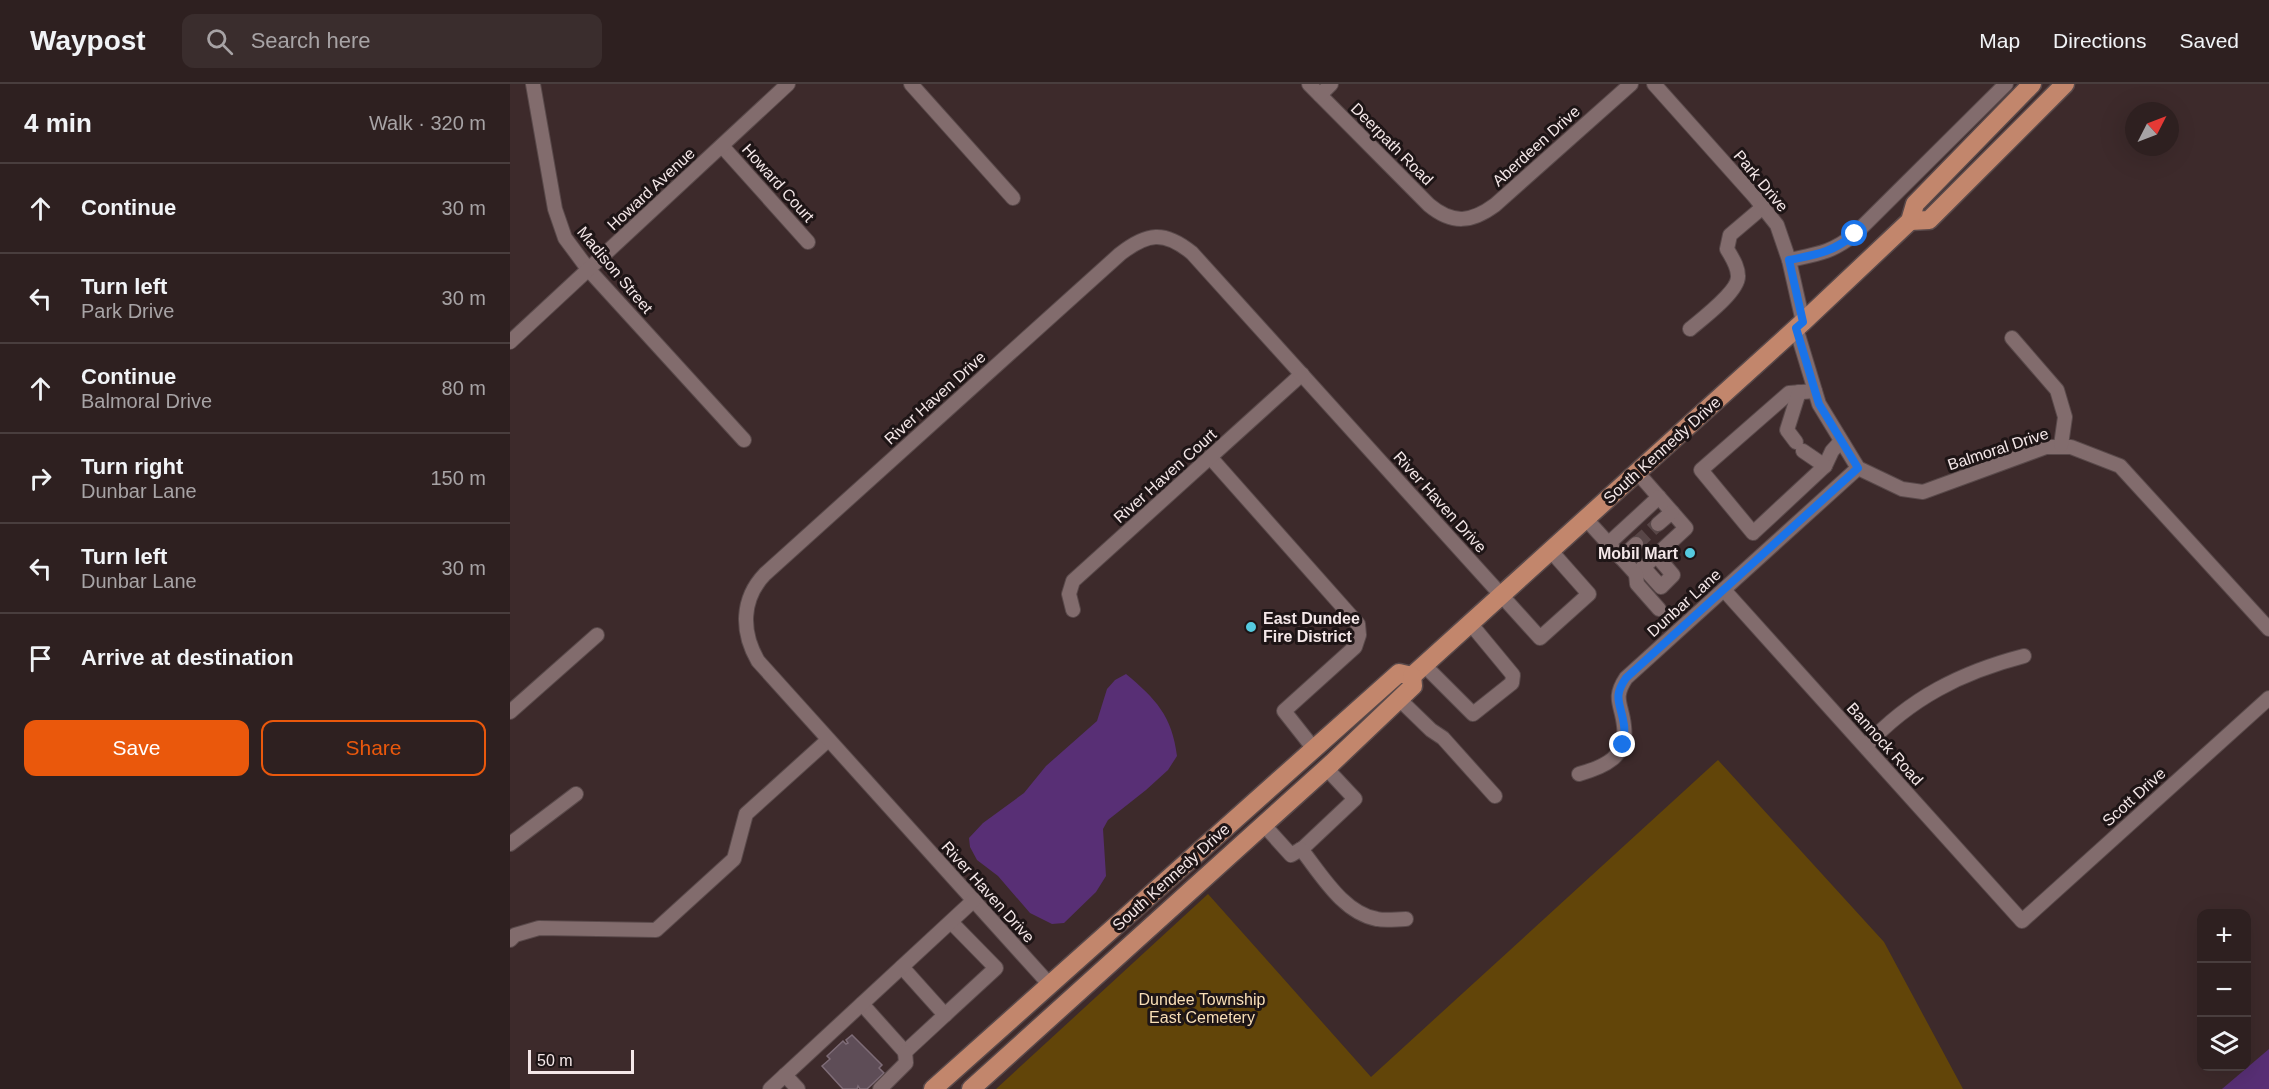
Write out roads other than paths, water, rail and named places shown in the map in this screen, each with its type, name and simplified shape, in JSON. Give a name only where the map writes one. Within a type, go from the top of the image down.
[{"type":"main road","name":"South Kennedy Drive","points":[[971,1089],[1326,768],[1413,686],[1418,671],[1800,325],[1910,221],[1915,204],[2032,84]]},
{"type":"main road","name":"South Kennedy Drive","points":[[1910,221],[1929,220],[2065,84]]},
{"type":"main road","name":"South Kennedy Drive","points":[[933,1089],[1399,673],[1418,671]]},
{"type":"street","name":"Madison Street","points":[[533,84],[555,209],[565,238],[588,269],[744,440]]},
{"type":"street","name":"Howard Avenue","points":[[510,342],[788,84]]},
{"type":"street","points":[[911,84],[1013,198]]},
{"type":"street","name":"Deerpath Road","points":[[1309,84],[1430,205],[1441,214],[1457,219]]},
{"type":"street","points":[[1320,95],[1331,84]]},
{"type":"street","name":"Aberdeen Drive","points":[[1457,219],[1480,216],[1495,205],[1631,84]]},
{"type":"street","name":"Park Drive","points":[[1654,84],[1777,225],[1789,260],[1800,325]]},
{"type":"street","points":[[1789,260],[1838,248],[1855,234],[2006,84]]},
{"type":"street","name":"Howard Court","points":[[722,146],[808,242]]},
{"type":"street","points":[[1690,329],[1735,288],[1739,279],[1736,266],[1727,249],[1730,235],[1763,207]]},
{"type":"street","name":"River Haven Drive","points":[[1050,985],[758,661],[746,638],[745,620],[749,601],[758,582],[1131,245],[1149,237],[1168,239],[1185,247],[1540,638],[1589,594],[1551,551]]},
{"type":"street","points":[[1800,325],[1819,404],[1858,468]]},
{"type":"street","points":[[2012,339],[2057,390],[2064,417],[2061,446]]},
{"type":"street","name":"River Haven Court","points":[[1073,610],[1069,594],[1073,581],[1302,374]]},
{"type":"street","points":[[1815,391],[1794,393],[1701,470],[1753,533],[1824,466],[1841,441]]},
{"type":"street","points":[[1794,393],[1787,430],[1799,447],[1824,466]]},
{"type":"street","name":"Balmoral Drive","points":[[1858,468],[1902,489],[1923,492],[2046,447],[2061,446],[2080,450],[2120,466],[2269,629]]},
{"type":"street","points":[[1210,457],[1358,624],[1359,635],[1354,647],[1284,711],[1314,749]]},
{"type":"street","name":"Dunbar Lane","points":[[1579,774],[1604,767],[1617,755],[1623,745],[1624,726],[1617,699],[1619,688],[1626,678],[1858,468]]},
{"type":"street","points":[[1637,472],[1686,528],[1639,570],[1637,584],[1659,609]]},
{"type":"street","points":[[1608,544],[1659,497]]},
{"type":"street","points":[[1658,524],[1672,512]]},
{"type":"street","points":[[1586,519],[1621,558],[1661,587],[1673,575],[1656,555]]},
{"type":"street","points":[[1621,558],[1636,544]]},
{"type":"street","name":"Bannock Road","points":[[1724,590],[2022,921]]},
{"type":"street","points":[[1418,671],[1473,714],[1512,683],[1513,675],[1470,623]]},
{"type":"street","points":[[510,712],[597,635]]},
{"type":"street","points":[[1866,746],[1879,732],[1924,697],[1950,682],[1987,666],[2024,656]]},
{"type":"street","name":"Scott Drive","points":[[2022,921],[2269,698]]},
{"type":"street","points":[[1399,699],[1431,730],[1443,738],[1495,796]]},
{"type":"street","points":[[510,940],[539,928],[656,930],[734,859],[746,814],[828,740]]},
{"type":"street","points":[[1264,825],[1291,855],[1355,799],[1326,768]]},
{"type":"street","points":[[510,844],[576,794]]},
{"type":"street","points":[[1300,849],[1341,899],[1364,916],[1379,920],[1406,919]]},
{"type":"street","points":[[770,1089],[974,900]]},
{"type":"street","points":[[905,1052],[996,968],[951,922]]},
{"type":"street","points":[[902,967],[945,1015]]},
{"type":"street","points":[[862,1004],[905,1052],[906,1063],[880,1089]]},
{"type":"street","points":[[785,1075],[798,1089]]},
{"type":"tunnel","points":[[1636,544],[1658,524]]},
{"type":"place","name":"Mobil Mart","points":[[1690,553]]},
{"type":"place","name":"East Dundee Fire District","points":[[1251,627]]},
{"type":"park label","name":"Dundee Township East Cemetery","points":[[1202,1008]]}]
